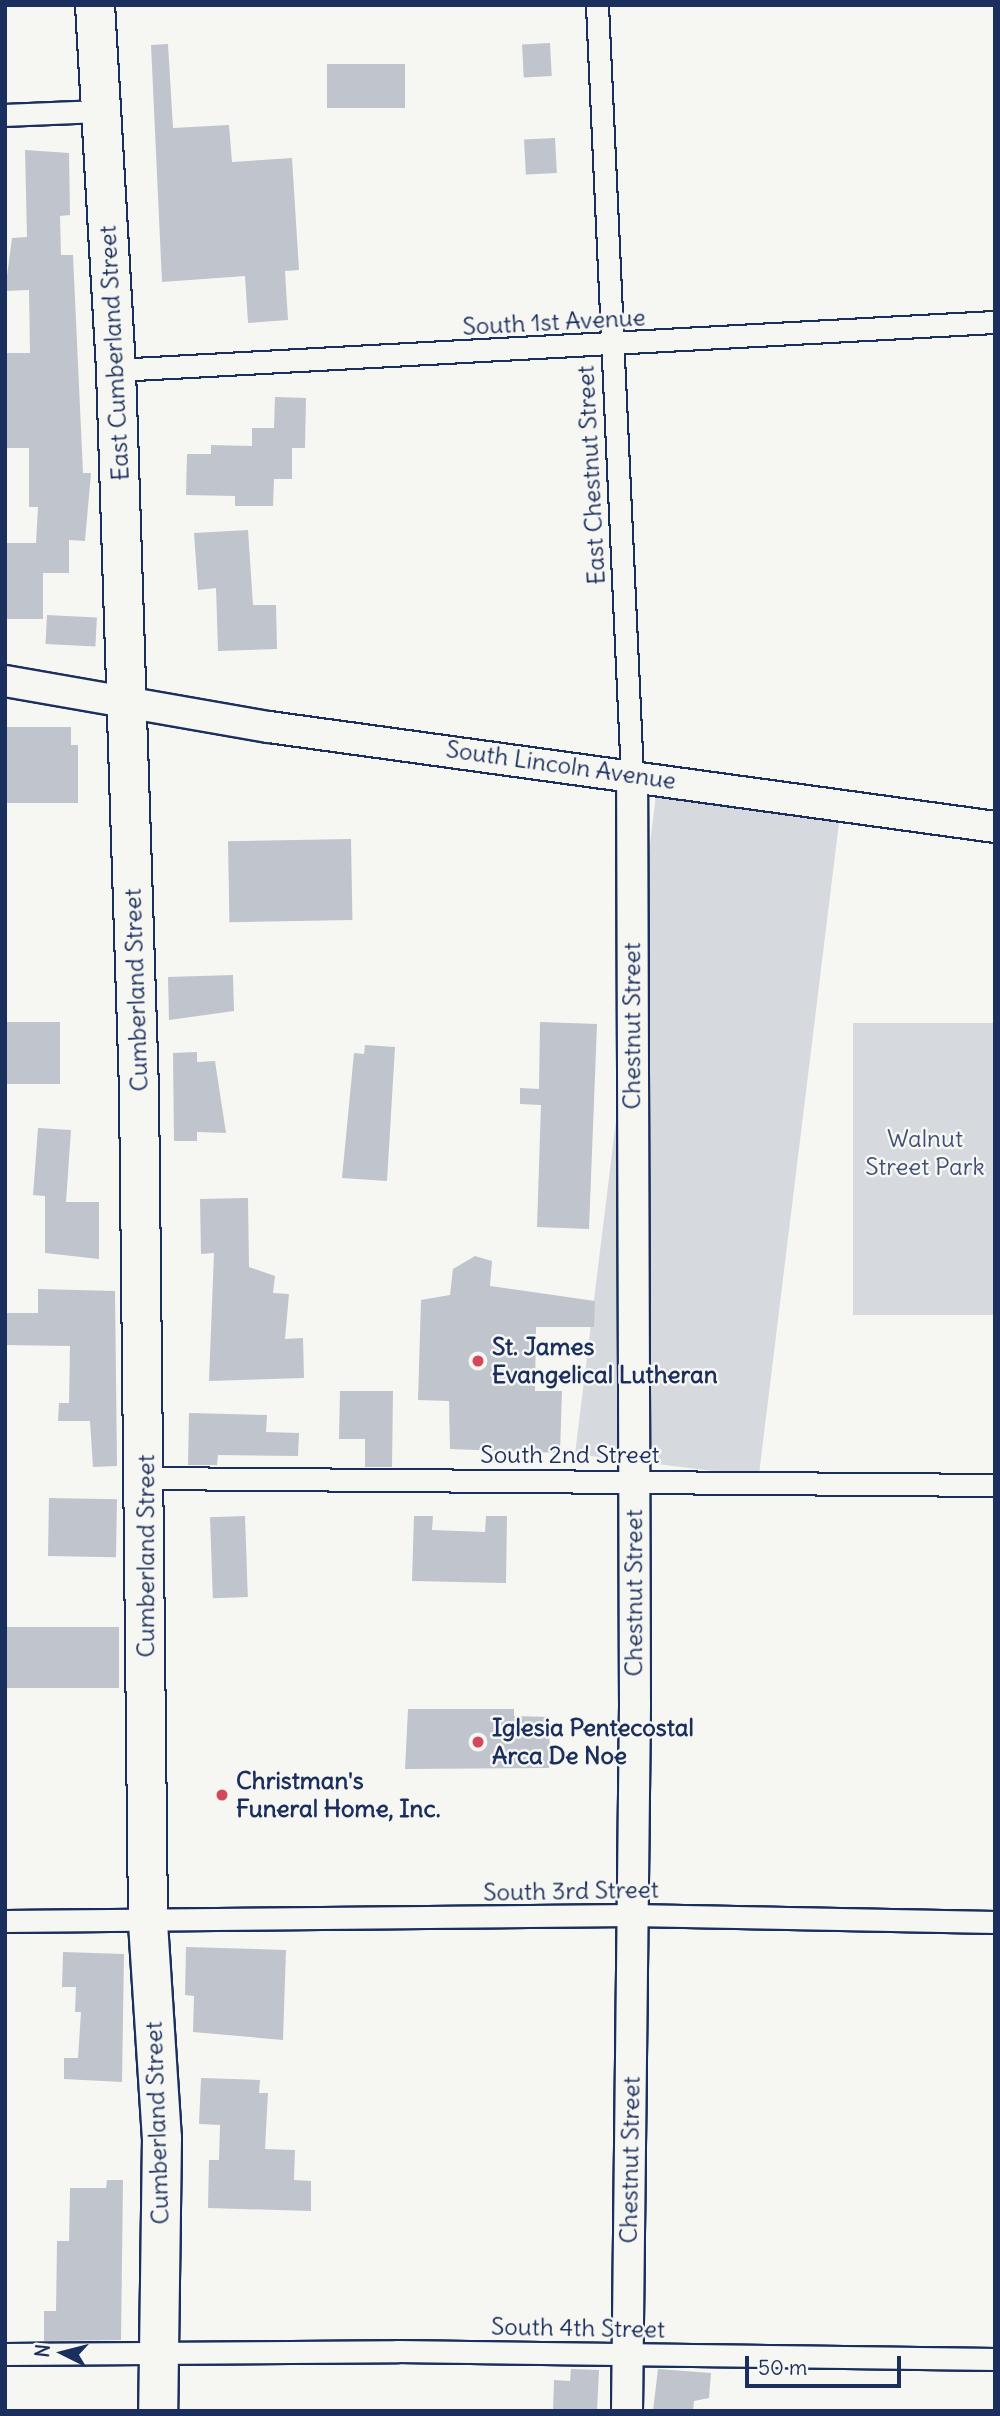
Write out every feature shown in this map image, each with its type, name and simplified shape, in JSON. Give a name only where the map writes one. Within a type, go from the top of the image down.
[{"type":"highway","name":"East Cumberland Street","points":[[95,5],[116,370],[127,702]]},
{"type":"highway","name":"Cumberland Street","points":[[127,702],[145,1478],[148,1923],[162,2138],[158,2411]]},
{"type":"street","name":"East Chestnut Street","points":[[597,5],[632,775]]},
{"type":"street","points":[[5,115],[101,111]]},
{"type":"street","name":"South 1st Avenue","points":[[116,370],[611,346],[995,322]]},
{"type":"street","name":"South Lincoln Avenue","points":[[5,681],[127,702],[995,827]]},
{"type":"street","name":"Chestnut Street","points":[[627,2411],[634,1482],[632,775]]},
{"type":"street","name":"South 2nd Street","points":[[145,1478],[995,1485]]},
{"type":"street","name":"South 3rd Street","points":[[5,1921],[148,1923],[632,1914],[995,1922]]},
{"type":"street","name":"South 4th Street","points":[[5,2354],[627,2355],[995,2359]]},
{"type":"green space","points":[[656,795],[840,818],[759,1477],[575,1454]]},
{"type":"green space","name":"Walnut Street Park","points":[[853,1023],[995,1023],[995,1315],[853,1315]]},
{"type":"building","points":[[550,43],[552,76],[524,77],[522,44]]},
{"type":"building","points":[[168,44],[173,128],[229,125],[232,162],[292,158],[299,270],[285,271],[288,320],[248,323],[245,276],[162,282],[151,45]]},
{"type":"building","points":[[327,64],[405,64],[405,108],[327,108]]},
{"type":"building","points":[[555,138],[557,173],[526,175],[524,140]]},
{"type":"building","points":[[25,150],[69,153],[70,215],[60,216],[61,255],[73,255],[83,473],[91,473],[85,541],[69,540],[69,573],[43,573],[43,619],[6,619],[5,543],[36,543],[38,507],[29,507],[29,448],[5,448],[5,353],[30,353],[29,290],[5,291],[12,238],[27,237]]},
{"type":"building","points":[[275,397],[306,398],[305,448],[292,448],[292,479],[274,479],[273,506],[235,506],[235,496],[186,495],[187,454],[211,454],[211,445],[252,446],[252,428],[274,428]]},
{"type":"building","points":[[248,530],[253,605],[276,605],[277,649],[218,651],[216,588],[198,590],[194,533]]},
{"type":"building","points":[[47,615],[97,618],[95,647],[45,644]]},
{"type":"building","points":[[5,727],[71,727],[71,745],[78,745],[78,803],[5,803]]},
{"type":"building","points":[[351,839],[352,920],[229,922],[228,841]]},
{"type":"building","points":[[233,975],[234,1011],[169,1020],[168,977]]},
{"type":"building","points":[[5,1022],[60,1022],[60,1084],[5,1084]]},
{"type":"building","points":[[540,1022],[597,1024],[589,1229],[537,1227],[541,1105],[520,1104],[520,1088],[539,1089]]},
{"type":"building","points":[[365,1045],[395,1047],[387,1181],[342,1178],[354,1053],[364,1054]]},
{"type":"building","points":[[197,1052],[197,1062],[215,1061],[226,1133],[197,1132],[197,1141],[174,1141],[173,1053]]},
{"type":"building","points":[[38,1128],[71,1130],[66,1202],[99,1202],[99,1259],[45,1253],[45,1196],[33,1195]]},
{"type":"building","points":[[248,1198],[249,1267],[275,1276],[273,1293],[289,1294],[285,1339],[303,1338],[304,1378],[209,1381],[214,1253],[201,1254],[200,1199]]},
{"type":"building","name":"St. James Evangelical Lutheran","points":[[475,1256],[492,1261],[490,1286],[595,1301],[594,1327],[536,1327],[535,1391],[562,1391],[560,1453],[450,1449],[449,1401],[418,1400],[421,1300],[450,1295],[453,1269]]},
{"type":"building","points":[[38,1289],[115,1291],[117,1466],[93,1467],[90,1421],[58,1421],[59,1403],[69,1403],[70,1346],[5,1345],[5,1313],[38,1313]]},
{"type":"building","points":[[340,1391],[393,1391],[392,1467],[365,1467],[365,1439],[339,1439]]},
{"type":"building","points":[[189,1413],[267,1415],[266,1432],[299,1433],[298,1456],[218,1455],[217,1465],[188,1465]]},
{"type":"building","points":[[49,1498],[117,1499],[116,1557],[48,1556]]},
{"type":"building","points":[[245,1516],[248,1597],[213,1598],[210,1517]]},
{"type":"building","points":[[414,1516],[433,1516],[432,1530],[485,1532],[486,1516],[507,1516],[506,1583],[412,1581]]},
{"type":"building","points":[[5,1627],[119,1627],[119,1688],[5,1688]]},
{"type":"building","name":"Iglesia Pentecostal Arca De Noe","points":[[408,1709],[514,1709],[514,1716],[550,1717],[549,1768],[405,1769]]},
{"type":"building","points":[[186,1947],[286,1950],[283,2040],[193,2032],[194,1996],[185,1995]]},
{"type":"building","points":[[63,1952],[124,1954],[122,2082],[64,2079],[64,2058],[78,2058],[81,2012],[75,2012],[76,1987],[62,1987]]},
{"type":"building","points":[[201,2078],[260,2080],[259,2093],[268,2093],[265,2149],[295,2150],[294,2180],[311,2181],[311,2211],[208,2208],[209,2160],[219,2160],[220,2125],[199,2124]]},
{"type":"building","points":[[107,2180],[123,2180],[121,2340],[44,2341],[44,2311],[56,2311],[57,2241],[69,2241],[70,2188],[106,2188]]},
{"type":"building","points":[[571,2369],[599,2370],[597,2411],[553,2411],[554,2380],[570,2381]]},
{"type":"building","points":[[658,2369],[711,2373],[709,2398],[694,2401],[693,2411],[653,2411]]},
{"type":"place","name":"St. James Evangelical Lutheran","points":[[478,1361]]},
{"type":"place","name":"Iglesia Pentecostal Arca De Noe","points":[[478,1742]]},
{"type":"place","name":"Christman's Funeral Home, Inc.","points":[[222,1795]]}]
